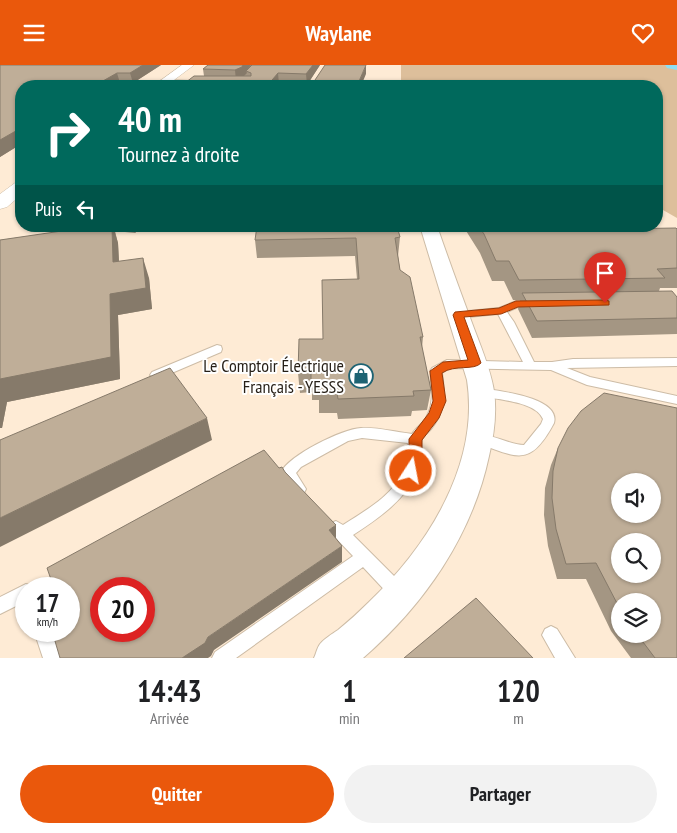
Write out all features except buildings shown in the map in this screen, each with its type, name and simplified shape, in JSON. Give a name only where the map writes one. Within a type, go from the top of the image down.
[{"type":"street","points":[[169,80],[189,65]]},
{"type":"street","points":[[0,203],[15,192]]},
{"type":"street","points":[[333,658],[362,635],[401,595],[438,548],[458,511],[473,472],[479,438],[481,392],[475,363],[430,232]]},
{"type":"lane","points":[[458,315],[501,311],[516,304],[545,304]]},
{"type":"lane","points":[[501,311],[509,322],[530,365]]},
{"type":"lane","points":[[144,381],[217,349]]},
{"type":"lane","points":[[341,533],[376,511],[393,495],[411,471],[415,439],[435,415],[439,401],[436,371],[447,364],[475,363],[552,366],[573,363],[677,362]]},
{"type":"lane","points":[[552,366],[587,381],[677,400]]},
{"type":"lane","points":[[479,438],[525,450],[532,446],[548,423],[549,418],[545,412],[533,404],[481,392]]},
{"type":"lane","points":[[307,497],[293,483],[288,472],[296,463],[344,436],[362,433],[415,439]]},
{"type":"lane","points":[[327,519],[401,595]]},
{"type":"lane","points":[[221,658],[363,558]]},
{"type":"lane","points":[[0,606],[15,598]]},
{"type":"lane","points":[[551,635],[566,658]]},
{"type":"lane","points":[[47,642],[52,658]]},
{"type":"shaded area","points":[[401,65],[677,65],[677,218],[663,210],[663,80],[401,80]]},
{"type":"waterway","points":[[672,65],[677,66]]},
{"type":"place","name":"Le Comptoir Électrique Français - YESSS","points":[[361,376]]},
{"type":"route","points":[[411,471],[415,439],[435,415],[439,401],[436,371],[441,366],[447,364],[475,363],[458,315],[501,311],[516,304],[605,303]]}]
